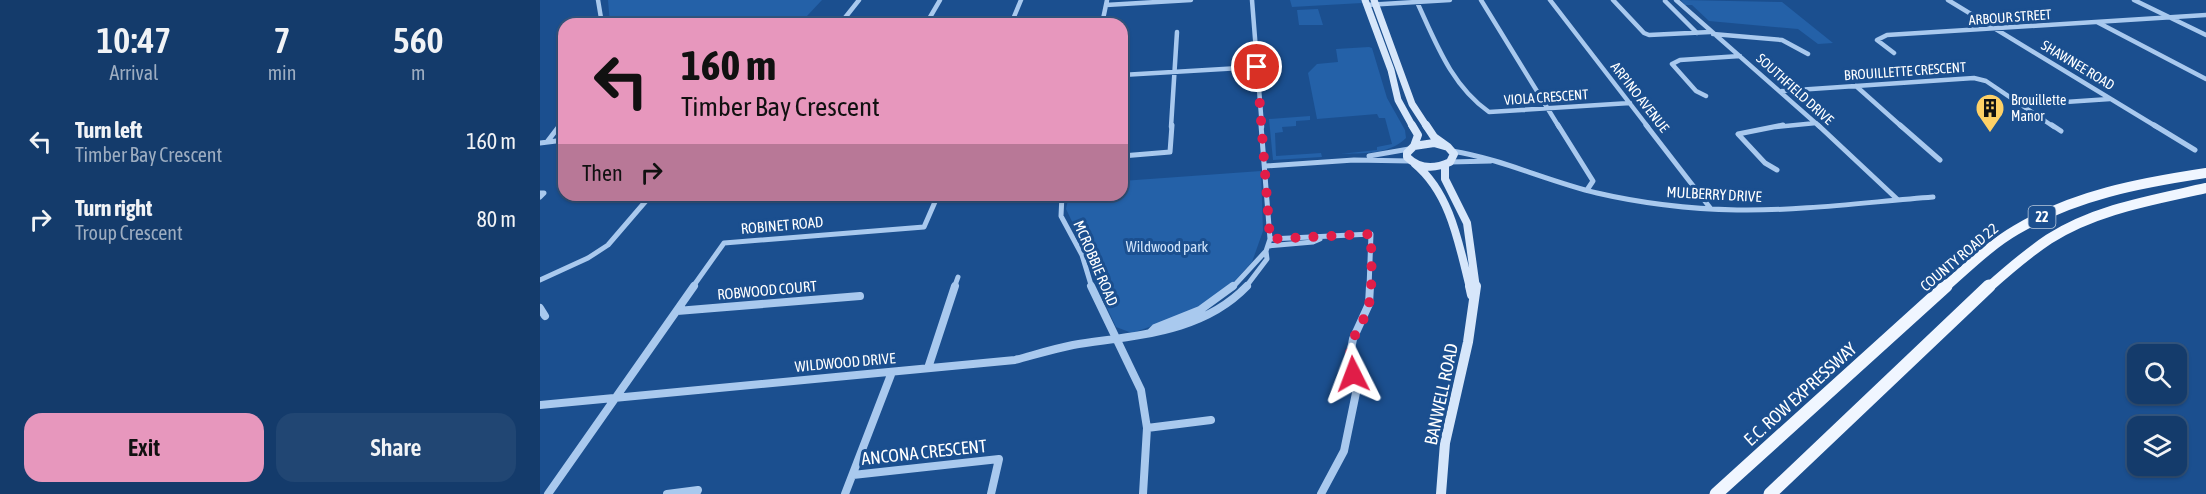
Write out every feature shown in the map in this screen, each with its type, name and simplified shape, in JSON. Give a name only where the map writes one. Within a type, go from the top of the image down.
[{"type":"main road","points":[[1366,2],[1391,70],[1398,100],[1418,135],[1407,153],[1413,162],[1430,167],[1447,163],[1453,158],[1450,149],[1434,137],[1412,104],[1375,2]]},
{"type":"main road","points":[[1411,148],[1427,143],[1450,149]]},
{"type":"main road","name":"BANWELL ROAD","points":[[1413,162],[1426,173],[1451,215],[1474,300]]},
{"type":"main road","name":"BANWELL ROAD","points":[[1441,494],[1447,439],[1474,315],[1476,290],[1469,231],[1463,210],[1444,178],[1447,163]]},
{"type":"main road","name":"COUNTY ROAD 22","points":[[1907,321],[1992,246],[2034,220],[2067,206],[2119,189],[2206,173]]},
{"type":"main road","name":"22","points":[[1770,494],[1928,344],[2019,261],[2049,239],[2085,221],[2124,206],[2206,188]]},
{"type":"main road","name":"E.C. ROW EXPRESSWAY","points":[[1716,494],[1907,321]]},
{"type":"street","points":[[598,0],[601,18]]},
{"type":"street","points":[[845,18],[859,0]]},
{"type":"street","points":[[930,18],[940,0]]},
{"type":"street","points":[[1014,18],[1021,0]]},
{"type":"street","points":[[1103,18],[1106,2],[1191,0]]},
{"type":"street","points":[[1252,0],[1266,166],[1268,245],[1371,234],[1369,304],[1353,339],[1349,360],[1357,388],[1344,451],[1321,494]]},
{"type":"street","points":[[1366,2],[1450,0]]},
{"type":"street","points":[[1482,0],[1593,181],[1587,190]]},
{"type":"street","name":"ARPINO AVENUE","points":[[1550,0],[1711,209]]},
{"type":"street","points":[[1613,0],[1644,33],[1654,36],[1711,33],[1782,40],[1808,54]]},
{"type":"street","name":"SOUTHFIELD DRIVE","points":[[1676,0],[1711,33],[1782,91],[1897,199]]},
{"type":"street","name":"SHAWNEE ROAD","points":[[1948,0],[2195,150]]},
{"type":"street","points":[[2134,0],[2206,35]]},
{"type":"street","points":[[1665,1],[1697,33]]},
{"type":"street","name":"VIOLA CRESCENT","points":[[1417,2],[1460,88],[1489,112],[1630,104]]},
{"type":"street","name":"ARBOUR STREET","points":[[1894,53],[1877,40],[1887,35],[2206,15]]},
{"type":"street","points":[[2097,22],[2206,79]]},
{"type":"street","points":[[1128,156],[1170,152],[1177,32]]},
{"type":"street","points":[[1706,96],[1696,91],[1672,63],[1680,60],[1740,56]]},
{"type":"street","points":[[1128,75],[1257,67]]},
{"type":"street","name":"BROUILLETTE CRESCENT","points":[[1782,91],[1974,78],[1986,81],[2061,131]]},
{"type":"street","points":[[1856,86],[1940,160]]},
{"type":"street","points":[[2022,105],[2111,99]]},
{"type":"street","points":[[1777,170],[1765,163],[1738,134],[1784,125],[1816,123]]},
{"type":"street","points":[[547,142],[558,128]]},
{"type":"street","points":[[540,143],[558,141]]},
{"type":"street","points":[[1354,160],[1411,148]]},
{"type":"street","name":"MULBERRY DRIVE","points":[[1450,149],[1500,161],[1551,180],[1587,190],[1645,202],[1711,209],[1803,207],[1933,197]]},
{"type":"street","points":[[1266,166],[1354,160],[1413,162]]},
{"type":"street","name":"MULBERRY DRIVE","points":[[1447,163],[1500,161]]},
{"type":"street","points":[[540,280],[588,258],[608,245],[646,201]]},
{"type":"street","name":"ROBINET ROAD","points":[[548,494],[724,243],[924,227],[935,201]]},
{"type":"street","name":"MCROBBIE ROAD","points":[[1062,201],[1061,216],[1082,255],[1087,278],[1141,390],[1147,428],[1143,494]]},
{"type":"street","name":"WILDWOOD DRIVE","points":[[540,405],[1015,360],[1070,346],[1116,340],[1151,332],[1157,334],[1176,329],[1208,314],[1237,296],[1258,273],[1267,259],[1268,245]]},
{"type":"street","points":[[928,368],[958,277]]},
{"type":"street","name":"ROBWOOD COURT","points":[[676,311],[860,296]]},
{"type":"street","points":[[540,308],[545,316]]},
{"type":"street","name":"ANCONA CRESCENT","points":[[845,494],[892,372]]},
{"type":"street","points":[[1147,428],[1211,420]]},
{"type":"street","name":"ANCONA CRESCENT","points":[[853,475],[999,459],[991,494]]},
{"type":"street","points":[[667,494],[698,490],[696,494]]},
{"type":"green space","points":[[608,0],[822,0],[807,16],[610,18]]},
{"type":"green space","points":[[1290,0],[1361,0],[1362,3],[1292,7]]},
{"type":"green space","points":[[1681,0],[1782,2],[1833,43],[1818,44],[1798,29],[1709,21],[1692,5],[1685,5]]},
{"type":"green space","points":[[1318,9],[1323,25],[1299,25],[1297,10]]},
{"type":"green space","points":[[1372,48],[1387,98],[1405,130],[1406,138],[1392,148],[1366,153],[1340,154],[1377,150],[1377,147],[1392,144],[1385,118],[1379,118],[1377,114],[1317,119],[1308,73],[1317,64],[1338,62],[1336,49]]},
{"type":"green space","points":[[1310,116],[1310,120],[1296,121],[1296,126],[1282,127],[1283,132],[1275,133],[1276,156],[1321,153],[1322,157],[1273,160],[1269,119]]},
{"type":"green space","name":"Wildwood park","points":[[1261,171],[1263,231],[1252,262],[1223,294],[1178,317],[1132,333],[1116,327],[1095,282],[1082,242],[1066,209],[1068,201],[1128,201],[1128,181]]},
{"type":"place","name":"Brouillette Manor","points":[[1990,134]]},
{"type":"route","points":[[1257,67],[1270,239],[1371,234],[1369,304],[1353,339],[1349,360],[1353,374]]}]
